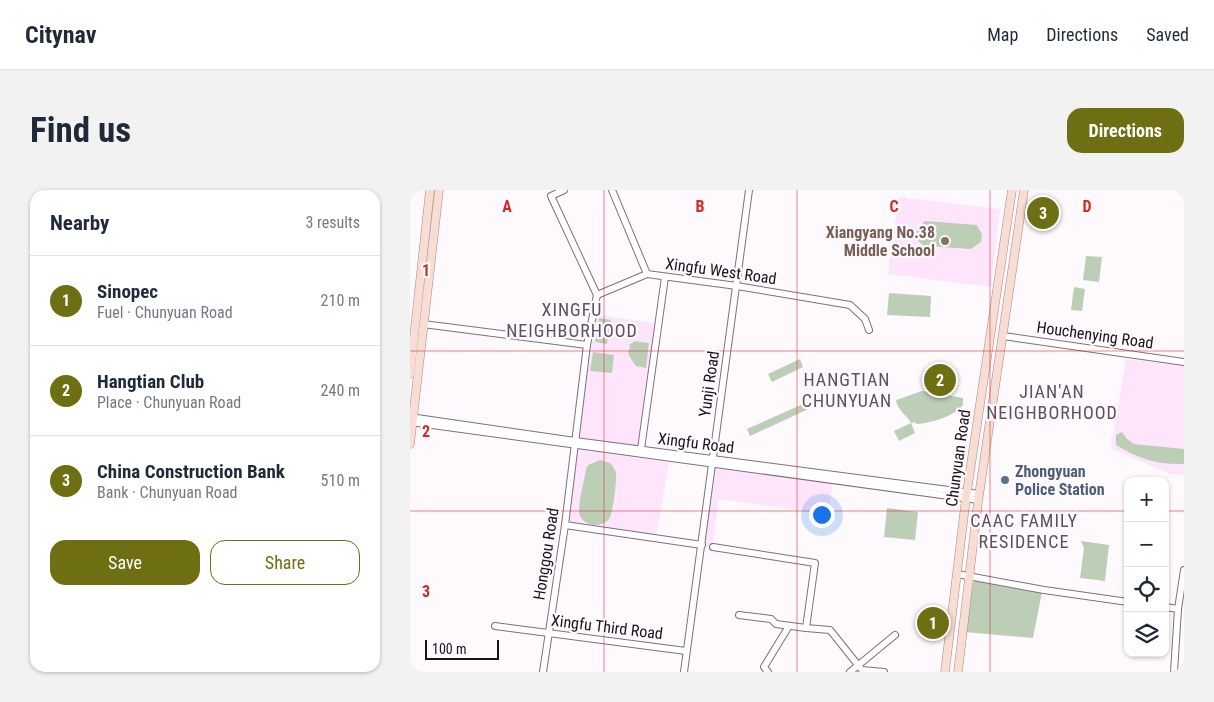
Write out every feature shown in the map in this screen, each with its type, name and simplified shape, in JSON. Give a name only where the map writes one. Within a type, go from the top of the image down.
[{"type":"main road","points":[[410,374],[430,190]]},
{"type":"main road","points":[[410,444],[439,190]]},
{"type":"main road","name":"Chunyuan Road","points":[[945,672],[966,496],[1012,190]]},
{"type":"main road","name":"Chunyuan Road","points":[[958,672],[979,497],[1024,190]]},
{"type":"street","points":[[564,190],[551,196],[596,295],[647,274]]},
{"type":"street","name":"Xingfu West Road","points":[[612,190],[647,274],[737,286],[850,305],[865,319],[869,330]]},
{"type":"street","name":"Yunji Road","points":[[684,672],[749,190]]},
{"type":"street","points":[[640,449],[665,276]]},
{"type":"street","name":"Honggou Road","points":[[543,672],[565,525],[587,346],[596,295]]},
{"type":"street","points":[[423,324],[587,346]]},
{"type":"street","name":"Houchenying Road","points":[[1003,336],[1184,362]]},
{"type":"street","name":"Xingfu Road","points":[[412,420],[979,497]]},
{"type":"street","name":"Xingfu Road","points":[[575,443],[640,449],[712,462]]},
{"type":"street","points":[[565,525],[702,545]]},
{"type":"street","points":[[713,546],[815,564],[806,628]]},
{"type":"street","points":[[1174,672],[1178,609],[1184,570]]},
{"type":"street","points":[[957,574],[1044,590],[1124,601]]},
{"type":"street","points":[[1169,608],[1178,609]]},
{"type":"street","points":[[739,615],[771,620],[776,624],[830,630],[862,669]]},
{"type":"street","name":"Xingfu Third Road","points":[[495,626],[686,651]]},
{"type":"street","points":[[764,670],[789,626]]},
{"type":"street","points":[[862,669],[895,635]]},
{"type":"street","points":[[850,672],[862,669],[884,672]]},
{"type":"shaded area","name":"Xiangyang No.38 Middle School","points":[[899,197],[1000,209],[991,287],[888,274]]},
{"type":"shaded area","points":[[596,315],[655,323],[639,446],[578,438]]},
{"type":"shaded area","points":[[1126,359],[1184,366],[1184,475],[1170,474],[1111,448]]},
{"type":"shaded area","points":[[577,449],[669,462],[656,536],[567,523]]},
{"type":"shaded area","points":[[713,467],[833,482],[828,514],[719,499],[712,547],[704,546]]},
{"type":"green space","points":[[925,221],[977,225],[982,234],[981,242],[971,249],[925,246],[918,239],[917,229]]},
{"type":"green space","points":[[1086,256],[1102,257],[1099,282],[1083,280]]},
{"type":"green space","points":[[1074,287],[1085,289],[1082,311],[1071,310]]},
{"type":"green space","points":[[889,293],[931,296],[930,317],[887,315]]},
{"type":"green space","points":[[599,318],[611,320],[607,344],[595,342]]},
{"type":"green space","points":[[635,341],[649,343],[646,368],[636,366],[629,356],[629,345]]},
{"type":"green space","points":[[593,352],[614,355],[612,373],[590,371]]},
{"type":"green space","points":[[800,359],[803,367],[772,382],[768,374]]},
{"type":"green space","points":[[922,391],[963,398],[963,405],[948,416],[928,422],[911,423],[898,407],[896,400]]},
{"type":"green space","points":[[812,400],[815,406],[750,436],[747,429]]},
{"type":"green space","points":[[911,423],[915,433],[899,441],[894,431]]},
{"type":"green space","points":[[1122,432],[1134,444],[1184,449],[1184,464],[1157,462],[1124,450],[1116,445],[1116,435]]},
{"type":"green space","points":[[600,460],[613,466],[616,476],[612,511],[609,519],[597,525],[587,523],[580,517],[579,512],[586,469],[588,465]]},
{"type":"green space","points":[[887,508],[918,512],[915,540],[884,537]]},
{"type":"green space","points":[[1081,541],[1109,545],[1105,581],[1080,578],[1084,548]]},
{"type":"green space","points":[[974,580],[1042,592],[1033,638],[964,632]]},
{"type":"place","name":"China Construction Bank","points":[[1043,213]]},
{"type":"place","name":"Xiangyang No.38 Middle School","points":[[945,241]]},
{"type":"place","name":"Hangtian Club","points":[[940,380]]},
{"type":"place","name":"Zhongyuan Police Station","points":[[1005,480]]},
{"type":"place","name":"Sinopec","points":[[933,623]]},
{"type":"district","name":"XINGFU NEIGHBORHOOD","points":[[572,319]]},
{"type":"district","name":"HANGTIAN CHUNYUAN","points":[[847,389]]},
{"type":"district","name":"JIAN'AN NEIGHBORHOOD","points":[[1052,401]]},
{"type":"district","name":"CAAC FAMILY RESIDENCE","points":[[1024,530]]}]
